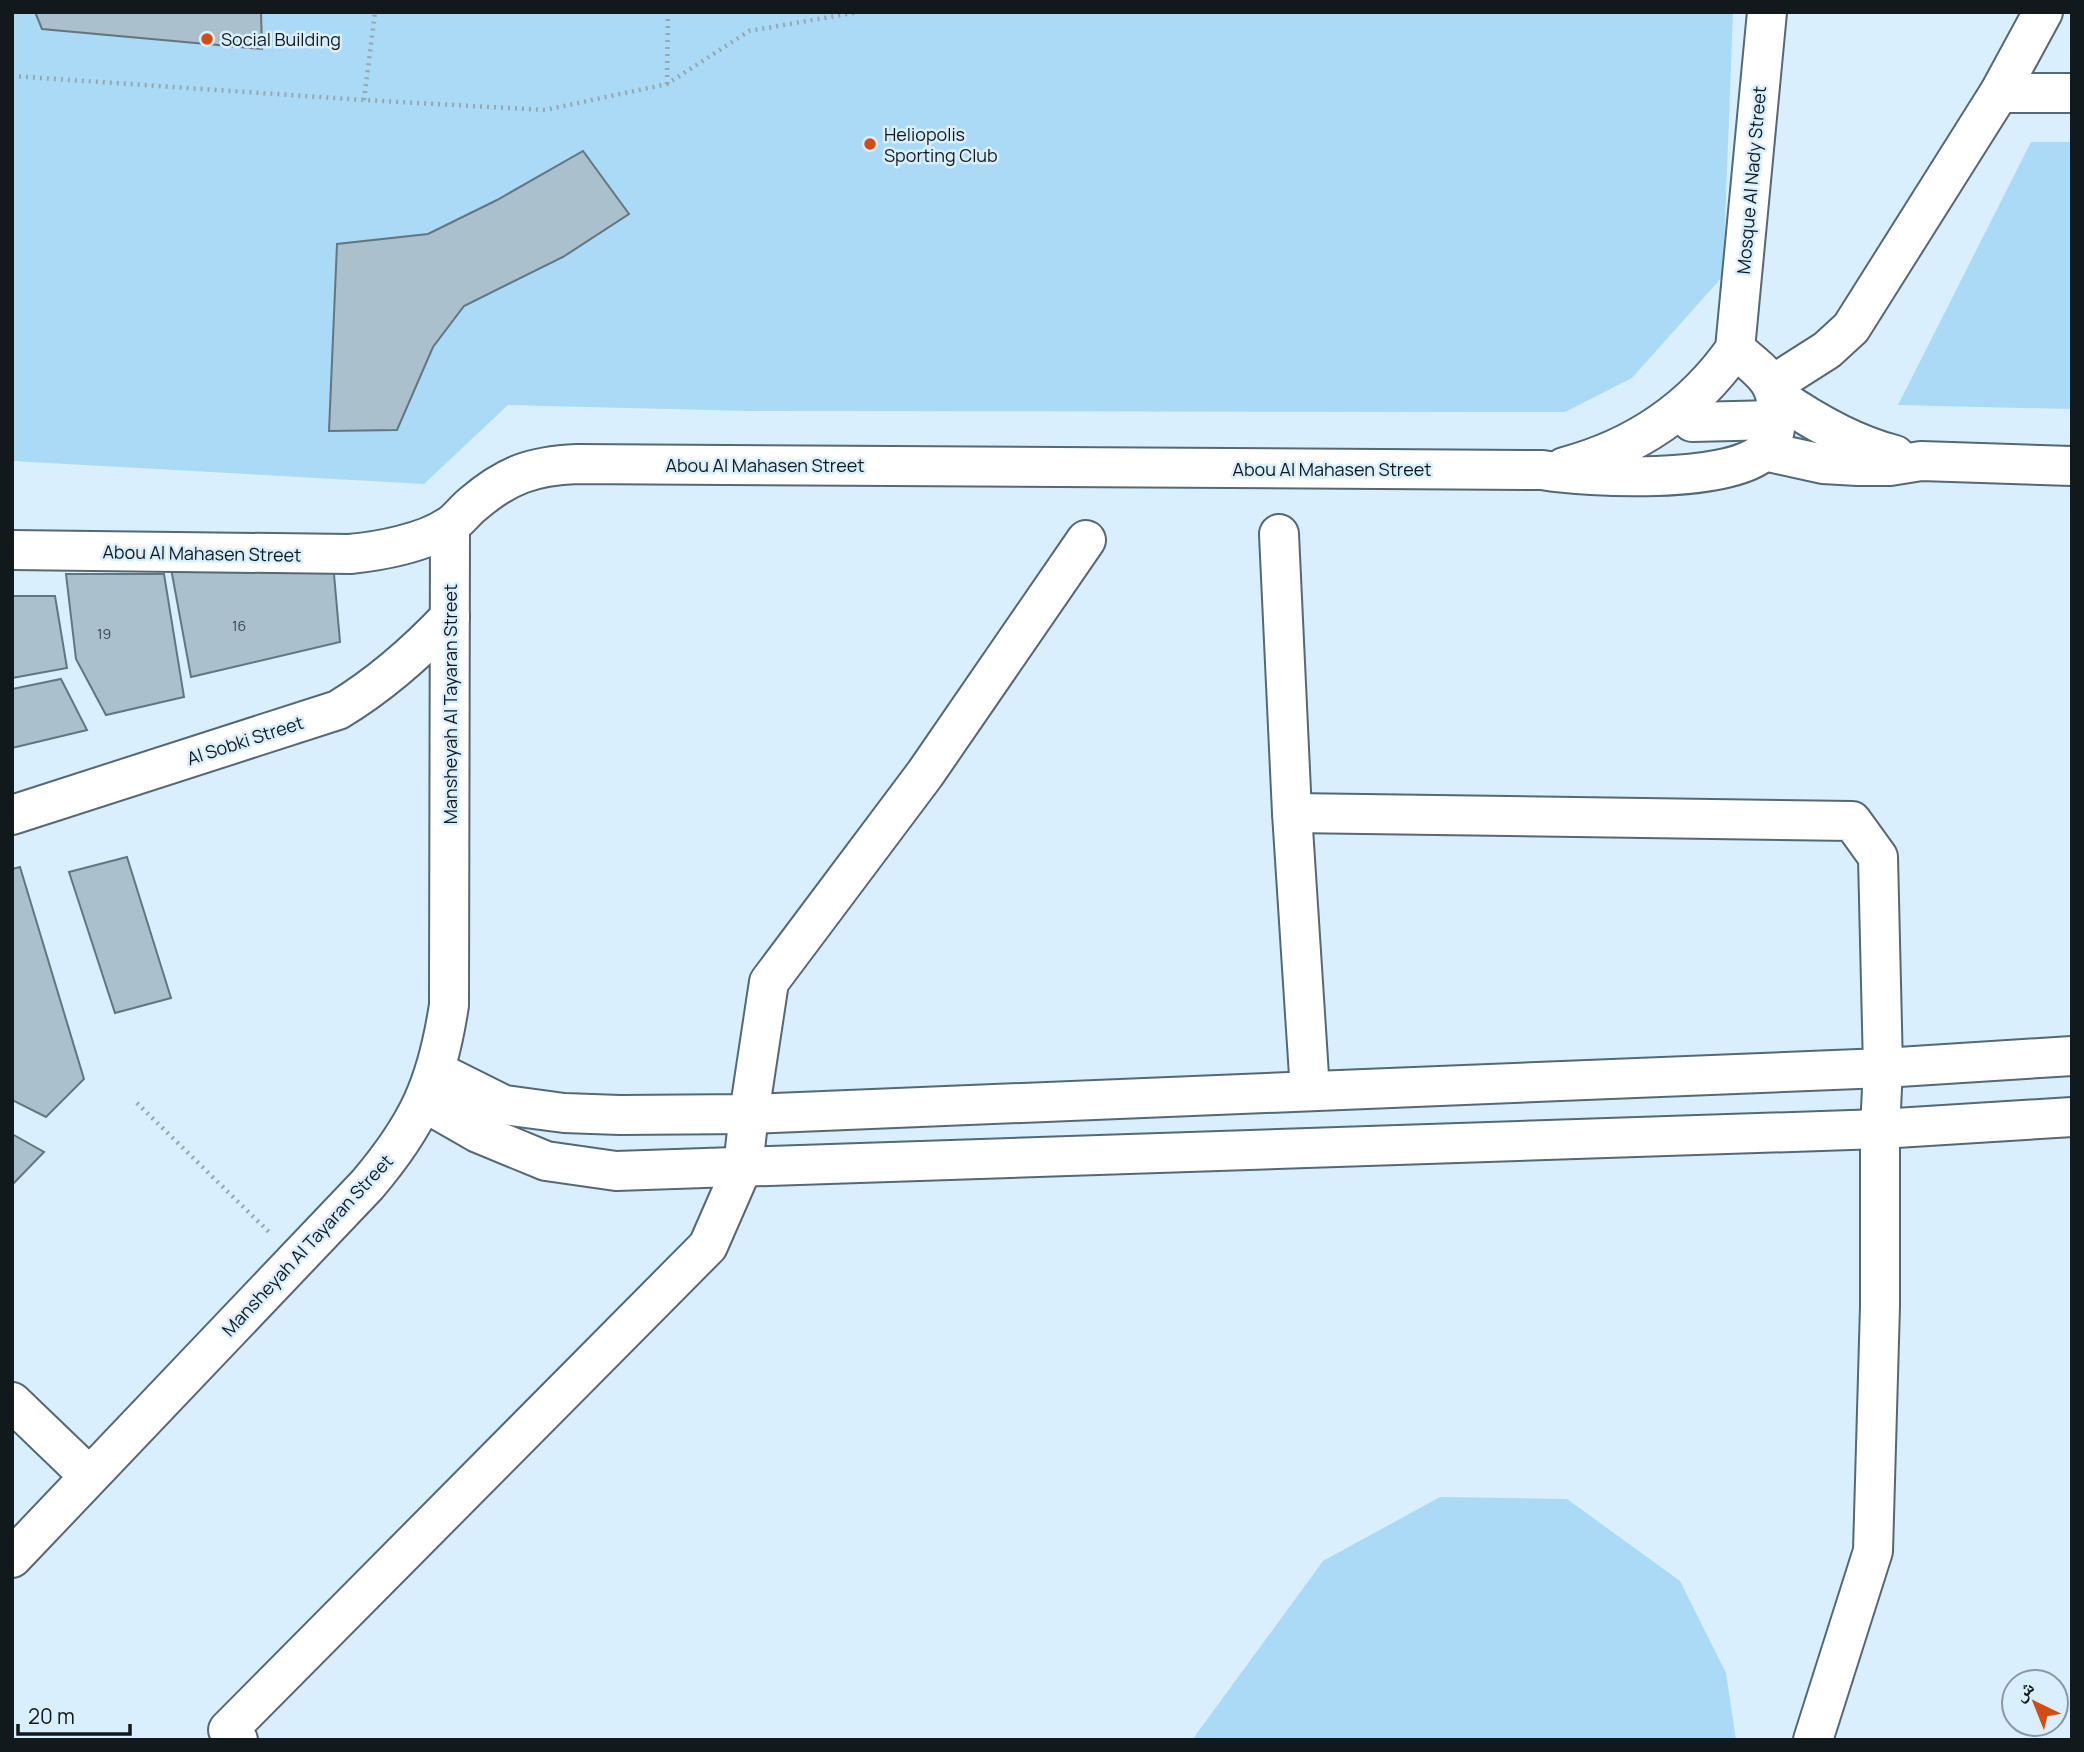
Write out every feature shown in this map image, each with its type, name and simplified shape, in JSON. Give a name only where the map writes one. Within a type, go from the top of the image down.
[{"type":"street","name":"Mosque Al Nady Street","points":[[1735,349],[1767,12]]},
{"type":"street","name":"Abou Al Mahasen Street","points":[[12,551],[350,554],[385,550],[450,526],[491,489],[519,473],[547,465],[567,464],[1542,470],[1603,477],[1703,472],[1748,460],[1772,413],[1851,328],[1999,93],[2043,12]]},
{"type":"street","points":[[1999,93],[2072,93]]},
{"type":"street","name":"Abou Al Mahasen Street","points":[[1542,470],[1587,460],[1620,448],[1690,413],[1735,349]]},
{"type":"street","points":[[1735,349],[1772,413],[1823,464],[1889,466],[1921,461],[2072,466]]},
{"type":"street","points":[[1703,472],[1690,413],[1772,413],[1811,419],[1845,438],[1883,452],[1921,461]]},
{"type":"street","name":"Mansheyah Al Tayaran Street","points":[[12,1558],[388,1160],[408,1132],[430,1087],[449,1005],[450,526]]},
{"type":"street","points":[[1279,534],[1292,813],[1310,1091]]},
{"type":"street","points":[[238,1740],[228,1730],[708,1246],[743,1166],[769,982],[925,774],[1086,540]]},
{"type":"street","name":"Al Sobki Street","points":[[12,815],[338,710],[398,669],[450,617]]},
{"type":"street","points":[[1292,813],[1852,821],[1878,857],[1883,1068],[1873,1551],[1813,1740]]},
{"type":"street","points":[[430,1087],[503,1105],[564,1113],[749,1114],[1883,1068],[2072,1056]]},
{"type":"street","points":[[430,1087],[478,1133],[546,1161],[616,1171],[1880,1129],[2072,1117]]},
{"type":"street","points":[[12,1402],[89,1476]]},
{"type":"path","points":[[364,100],[375,12]]},
{"type":"path","points":[[667,84],[668,12]]},
{"type":"path","points":[[12,75],[545,110],[667,84],[749,31],[859,12]]},
{"type":"path","points":[[137,1103],[296,1258]]},
{"type":"shaded area","name":"Heliopolis Sporting Club","points":[[12,12],[1733,12],[1723,276],[1632,378],[1565,412],[749,411],[508,405],[424,484],[12,461]]},
{"type":"shaded area","points":[[2031,142],[2072,142],[2072,409],[1898,405]]},
{"type":"shaded area","points":[[1440,1497],[1567,1499],[1680,1581],[1726,1673],[1736,1740],[1192,1740],[1323,1561]]},
{"type":"building","name":"Social Building","points":[[35,12],[261,12],[262,49],[42,29]]},
{"type":"building","points":[[583,151],[629,214],[563,257],[464,306],[433,347],[397,430],[329,431],[337,244],[428,234],[497,200]]},
{"type":"building","points":[[170,563],[333,563],[340,642],[191,677]]},
{"type":"building","points":[[66,574],[164,574],[184,697],[106,715],[76,659]]},
{"type":"building","points":[[12,596],[55,596],[67,668],[12,678]]},
{"type":"building","points":[[61,679],[87,730],[12,748],[12,689]]},
{"type":"building","points":[[127,857],[171,998],[115,1013],[69,872]]},
{"type":"building","points":[[20,867],[84,1079],[46,1117],[12,1100],[12,869]]},
{"type":"building","points":[[12,1134],[44,1152],[12,1185]]},
{"type":"place","name":"Social Building","points":[[207,39]]},
{"type":"place","name":"Heliopolis Sporting Club","points":[[870,144]]}]
